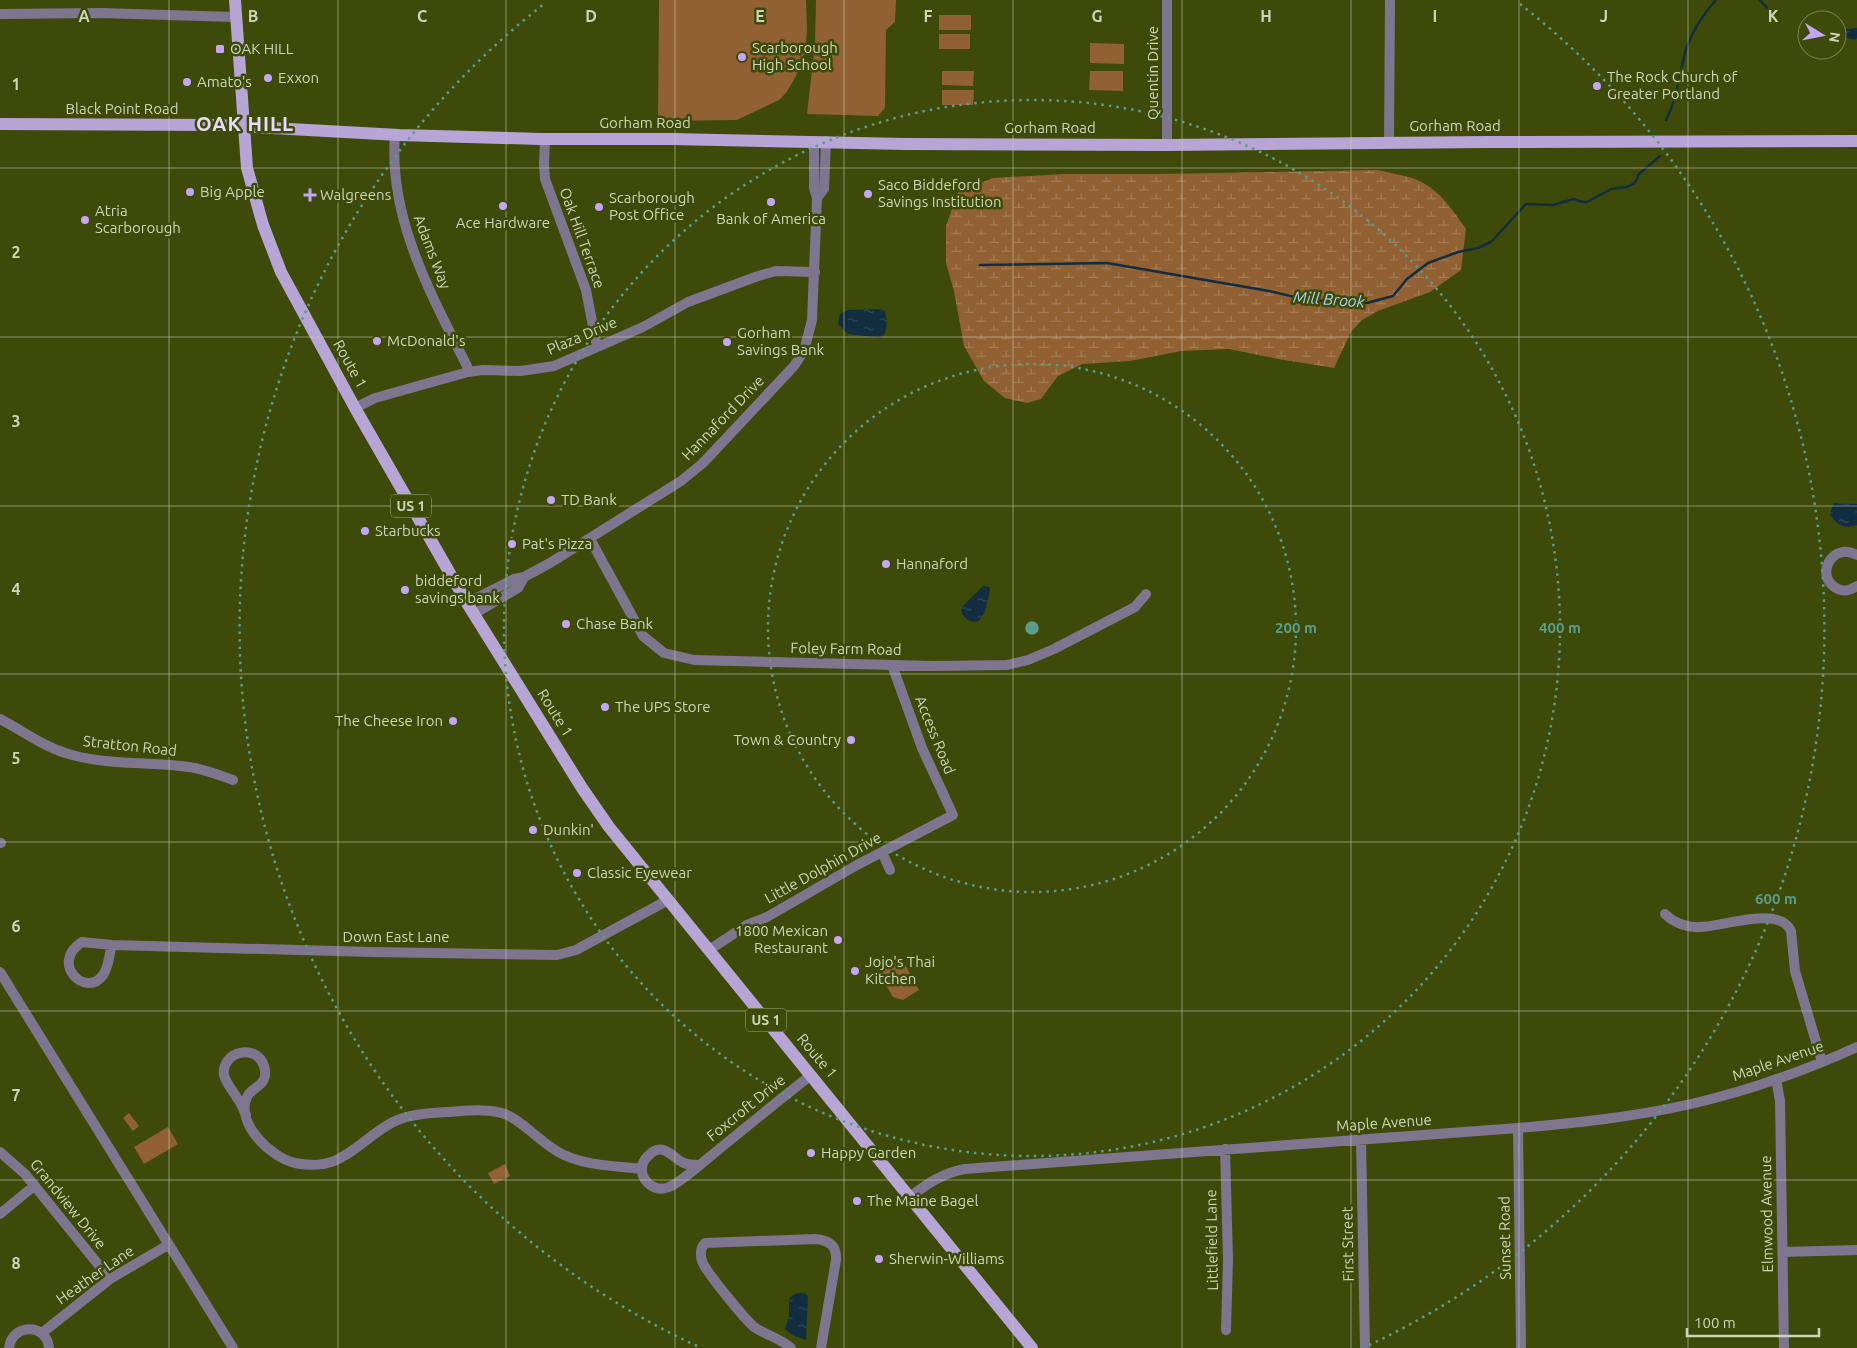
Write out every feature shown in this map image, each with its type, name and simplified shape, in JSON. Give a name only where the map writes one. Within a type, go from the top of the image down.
[{"type":"main road","name":"Route 1","points":[[235,0],[247,168],[255,201],[276,258],[292,293],[355,408],[467,603],[582,788],[609,827],[1032,1348]]},
{"type":"main road","name":"Black Point Road","points":[[0,124],[243,126]]},
{"type":"main road","name":"Gorham Road","points":[[243,126],[546,139],[1168,145],[1389,142],[1857,141]]},
{"type":"street","name":"Quentin Drive","points":[[1167,0],[1168,145]]},
{"type":"street","points":[[1389,142],[1390,0]]},
{"type":"street","points":[[0,14],[100,13],[236,17]]},
{"type":"street","name":"Adams Way","points":[[395,134],[393,159],[403,220],[423,278],[468,366],[468,372]]},
{"type":"street","name":"Oak Hill Terrace","points":[[546,139],[545,179],[586,290],[597,347]]},
{"type":"street","name":"Hannaford Drive","points":[[467,603],[514,579],[524,577],[668,491],[693,472],[794,366],[804,351],[810,331],[815,272],[817,198],[814,188],[820,141]]},
{"type":"street","name":"Plaza Drive","points":[[355,408],[375,398],[468,372],[542,369],[562,363],[658,320],[688,302],[758,276],[776,271],[815,272]]},
{"type":"street","name":"Foley Farm Road","points":[[590,538],[639,630],[652,645],[664,653],[705,661],[997,666],[1023,662],[1054,649],[1135,607],[1146,594]]},
{"type":"street","points":[[1857,556],[1846,552],[1834,555],[1827,565],[1826,571],[1827,578],[1835,588],[1848,590],[1857,586]]},
{"type":"street","name":"Hannaford Drive","points":[[474,614],[518,588],[524,577]]},
{"type":"street","name":"Access Road","points":[[892,665],[922,748],[953,815]]},
{"type":"street","name":"Stratton Road","points":[[0,719],[70,755],[188,767],[211,772],[233,780]]},
{"type":"street","name":"Little Dolphin Drive","points":[[709,950],[747,925],[767,917],[882,852],[953,815]]},
{"type":"street","points":[[882,852],[890,870]]},
{"type":"street","name":"Down East Lane","points":[[112,945],[105,970],[100,978],[87,982],[79,980],[74,976],[70,970],[69,959],[73,950],[82,942],[112,945],[365,952],[557,955],[576,950],[668,900]]},
{"type":"street","points":[[1665,914],[1676,922],[1694,927],[1757,919],[1782,920],[1789,925],[1795,972],[1822,1062]]},
{"type":"street","points":[[0,972],[233,1348]]},
{"type":"street","name":"Maple Avenue","points":[[910,1197],[942,1175],[965,1169],[1518,1128],[1582,1122],[1652,1112],[1729,1094],[1776,1079],[1857,1047]]},
{"type":"street","points":[[246,1115],[247,1097],[262,1082],[265,1069],[259,1058],[250,1052],[237,1053],[229,1059],[224,1072],[228,1084],[239,1100],[250,1127],[266,1147],[284,1160],[298,1164],[322,1164],[344,1157],[382,1129],[405,1118],[441,1113],[481,1111],[506,1114],[550,1147],[569,1157],[598,1164],[642,1169],[644,1160],[648,1155],[660,1150],[670,1152],[683,1163],[699,1165]]},
{"type":"street","name":"Foxcroft Drive","points":[[642,1169],[643,1175],[653,1187],[662,1189],[673,1185],[811,1075]]},
{"type":"street","name":"Elmwood Avenue","points":[[1776,1079],[1780,1101],[1784,1348]]},
{"type":"street","name":"Sunset Road","points":[[1518,1128],[1522,1348]]},
{"type":"street","name":"First Street","points":[[1361,1139],[1365,1348]]},
{"type":"street","name":"Littlefield Lane","points":[[1225,1149],[1228,1259],[1226,1330]]},
{"type":"street","name":"Grandview Drive","points":[[0,1152],[17,1166],[110,1279]]},
{"type":"street","points":[[0,1214],[34,1186]]},
{"type":"street","points":[[791,1348],[754,1326],[711,1276],[701,1259],[702,1246],[705,1243],[816,1239],[831,1244],[836,1252],[836,1260],[821,1348]]},
{"type":"street","name":"Heather Lane","points":[[42,1333],[110,1279],[168,1244]]},
{"type":"street","points":[[1783,1252],[1857,1250]]},
{"type":"street","points":[[9,1348],[13,1337],[23,1330],[30,1328],[42,1333],[46,1338],[49,1348]]},
{"type":"green space","points":[[659,0],[806,0],[807,30],[805,52],[796,76],[786,93],[779,100],[737,120],[658,121]]},
{"type":"green space","points":[[816,0],[896,0],[895,22],[886,30],[885,108],[878,116],[807,114],[815,44]]},
{"type":"green space","points":[[939,15],[971,15],[971,30],[939,30]]},
{"type":"green space","points":[[939,34],[970,34],[970,49],[939,49]]},
{"type":"green space","points":[[1090,43],[1124,44],[1124,64],[1090,63]]},
{"type":"green space","points":[[942,71],[974,71],[973,86],[942,85]]},
{"type":"green space","points":[[1090,71],[1123,71],[1123,91],[1089,90]]},
{"type":"green space","points":[[942,90],[974,90],[973,105],[942,105]]},
{"type":"green space","points":[[1377,170],[1421,182],[1436,192],[1449,206],[1466,229],[1461,270],[1430,292],[1378,311],[1362,320],[1351,332],[1334,368],[1229,349],[1181,351],[1130,361],[1082,364],[1058,376],[1041,399],[1027,403],[1005,398],[984,381],[964,346],[954,291],[946,263],[946,226],[958,192],[993,178],[1064,174]]},
{"type":"green space","points":[[902,959],[919,990],[903,1000],[893,997],[879,973]]},
{"type":"green space","points":[[129,1113],[139,1126],[133,1131],[123,1118]]},
{"type":"green space","points":[[168,1127],[178,1144],[144,1164],[134,1147]]},
{"type":"green space","points":[[505,1164],[510,1176],[494,1184],[488,1173]]},
{"type":"water","points":[[1857,28],[1857,40],[1847,38],[1847,29]]},
{"type":"water","points":[[880,309],[885,311],[886,322],[885,333],[881,338],[848,334],[838,324],[840,314],[848,310]]},
{"type":"water","points":[[1835,503],[1857,504],[1857,525],[1841,526],[1835,521],[1830,514]]},
{"type":"water","points":[[983,586],[989,587],[990,590],[985,612],[979,621],[969,621],[964,617],[961,608]]},
{"type":"water","points":[[797,1293],[805,1293],[808,1296],[806,1340],[792,1335],[785,1329],[789,1317],[789,1298]]},
{"type":"waterway","name":"Mill Brook","points":[[1666,120],[1675,96],[1690,38],[1716,0]]},
{"type":"waterway","name":"Mill Brook","points":[[1760,0],[1769,10],[1777,15]]},
{"type":"waterway","name":"Mill Brook","points":[[980,265],[1107,263],[1269,291],[1308,300],[1367,303],[1393,296],[1407,279],[1428,263],[1458,252],[1478,248],[1491,242],[1526,204],[1553,205],[1574,199],[1587,202],[1611,189],[1627,187],[1633,184],[1639,174],[1660,156]]},
{"type":"place","name":"OAK HILL","points":[[220,49]]},
{"type":"place","name":"Scarborough High School","points":[[742,57]]},
{"type":"place","name":"Exxon","points":[[268,78]]},
{"type":"place","name":"Amato's","points":[[187,82]]},
{"type":"place","name":"The Rock Church of Greater Portland","points":[[1597,86]]},
{"type":"place","name":"Big Apple","points":[[190,192]]},
{"type":"place","name":"Saco Biddeford Savings Institution","points":[[868,194]]},
{"type":"place","name":"Walgreens","points":[[310,195]]},
{"type":"place","name":"Bank of America","points":[[771,202]]},
{"type":"place","name":"Ace Hardware","points":[[503,206]]},
{"type":"place","name":"Scarborough Post Office","points":[[599,207]]},
{"type":"place","name":"Atria Scarborough","points":[[85,220]]},
{"type":"place","name":"McDonald's","points":[[377,341]]},
{"type":"place","name":"Gorham Savings Bank","points":[[727,342]]},
{"type":"place","name":"TD Bank","points":[[551,500]]},
{"type":"place","name":"Starbucks","points":[[365,531]]},
{"type":"place","name":"Pat's Pizza","points":[[512,544]]},
{"type":"place","name":"Hannaford","points":[[886,564]]},
{"type":"place","name":"biddeford savings bank","points":[[405,590]]},
{"type":"place","name":"Chase Bank","points":[[566,624]]},
{"type":"place","name":"The UPS Store","points":[[605,707]]},
{"type":"place","name":"The Cheese Iron","points":[[453,721]]},
{"type":"place","name":"Town & Country","points":[[851,740]]},
{"type":"place","name":"Dunkin'","points":[[533,830]]},
{"type":"place","name":"Classic Eyewear","points":[[577,873]]},
{"type":"place","name":"1800 Mexican Restaurant","points":[[838,940]]},
{"type":"place","name":"Jojo's Thai Kitchen","points":[[855,971]]},
{"type":"place","name":"Happy Garden","points":[[811,1153]]},
{"type":"place","name":"The Maine Bagel","points":[[857,1201]]},
{"type":"place","name":"Sherwin-Williams","points":[[879,1259]]},
{"type":"district","name":"OAK HILL","points":[[245,124]]}]
